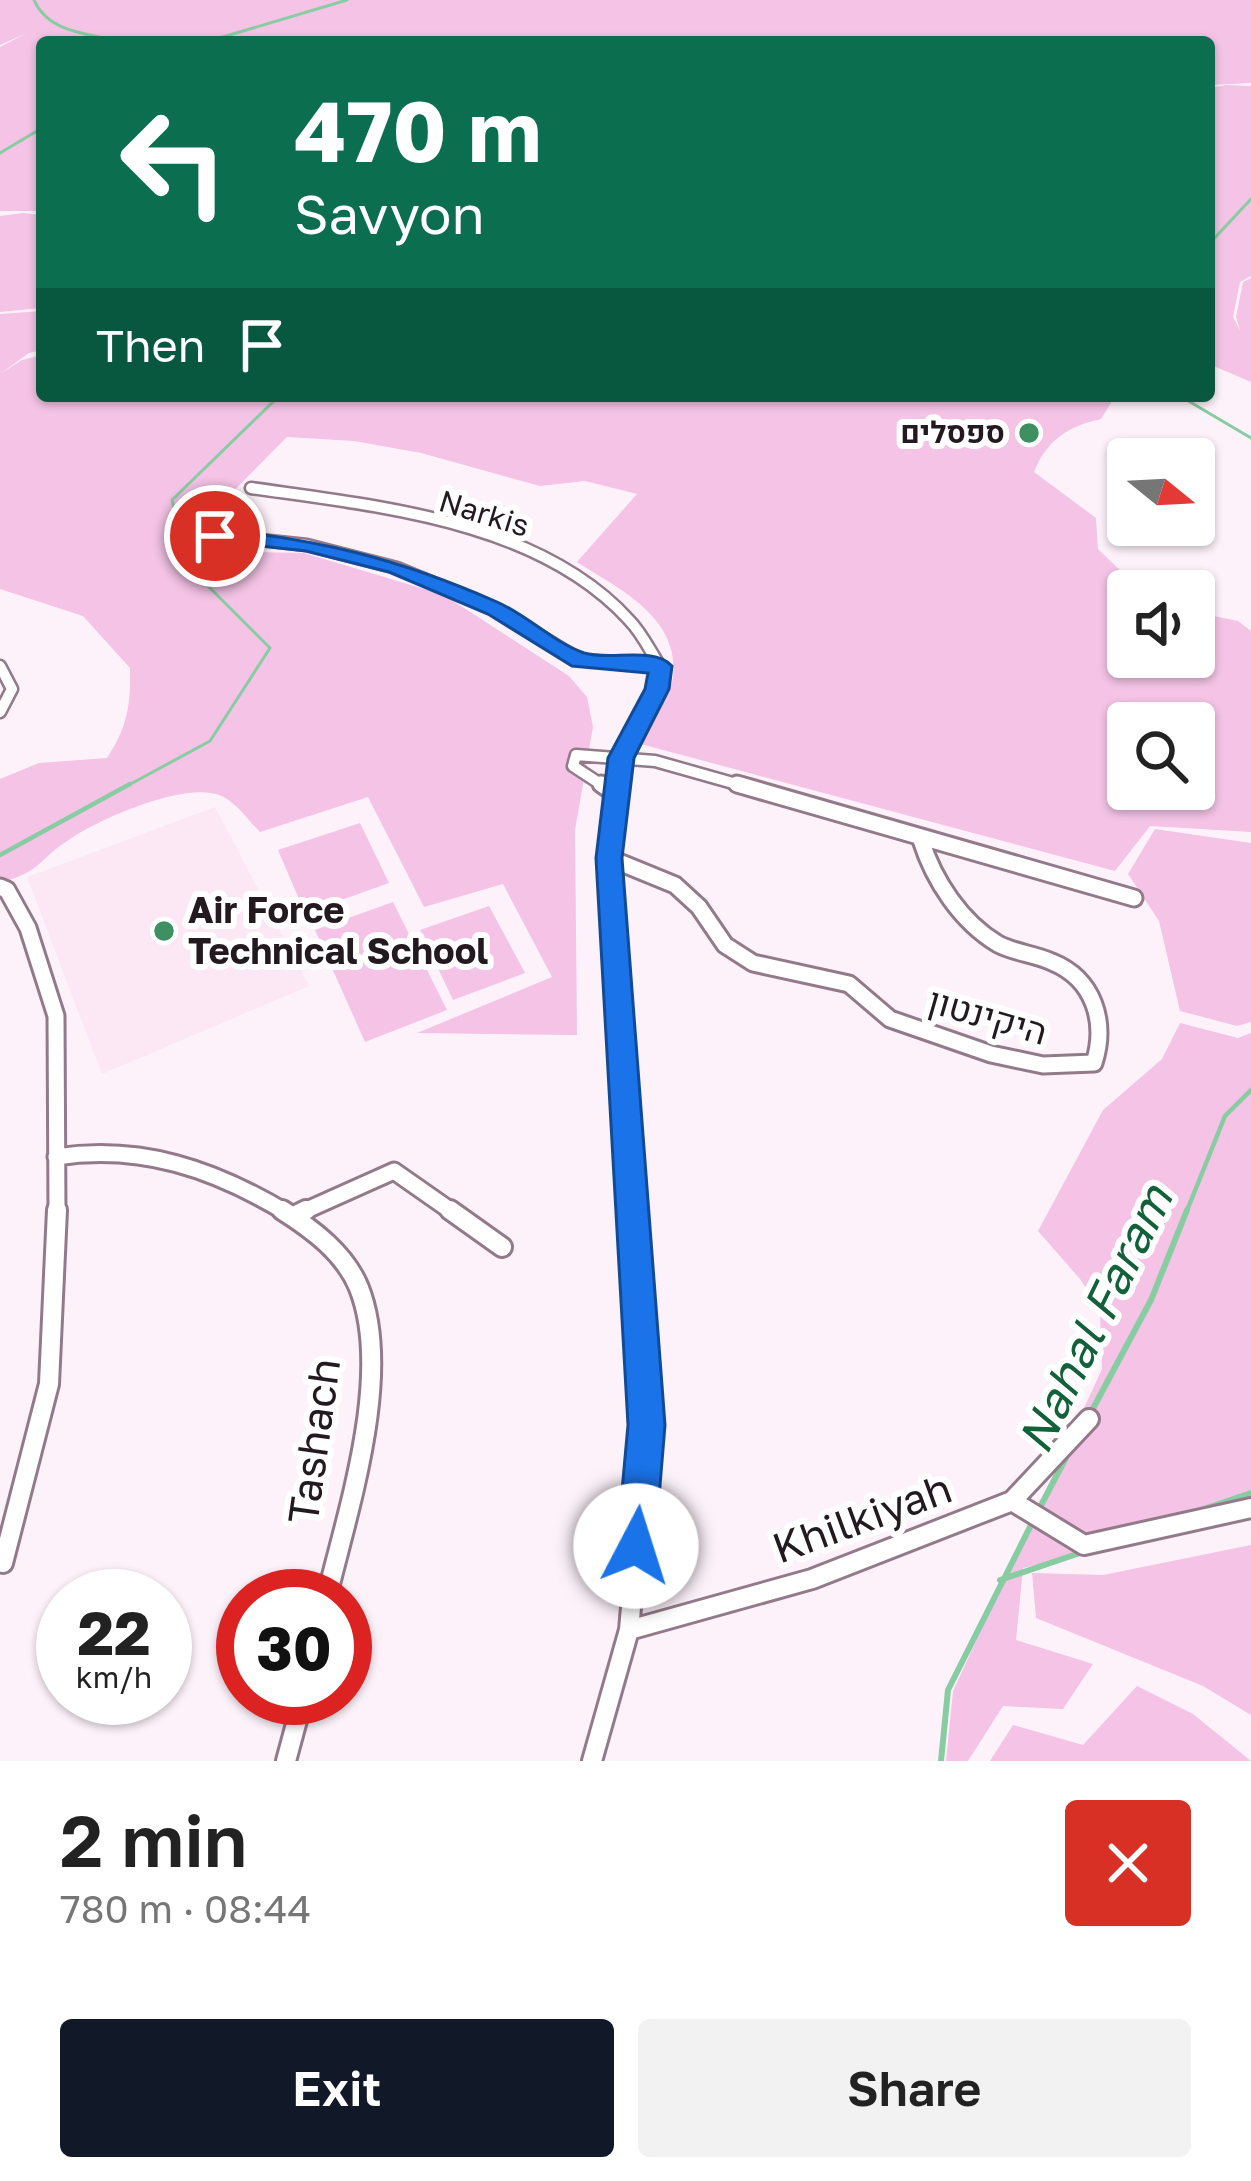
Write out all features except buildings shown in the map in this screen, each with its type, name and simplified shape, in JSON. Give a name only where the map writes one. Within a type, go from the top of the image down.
[{"type":"street","name":"Narkis","points":[[251,488],[367,504],[511,544],[556,565],[623,610],[641,629],[661,666]]},
{"type":"street","points":[[215,536],[307,544],[397,568],[496,609],[580,660],[661,666],[657,689],[621,758],[609,858],[646,1425],[629,1630],[592,1761]]},
{"type":"street","points":[[0,712],[12,689],[4,670]]},
{"type":"street","points":[[614,794],[573,766],[576,755],[655,761],[1134,898]]},
{"type":"street","name":"היקינטון","points":[[609,858],[678,887],[722,944],[742,958],[845,982],[863,991],[873,1010],[890,1019],[1034,1064],[1069,1069],[1094,1063],[1102,1045],[1094,999],[1059,963],[1002,946],[976,928],[926,862],[921,840]]},
{"type":"street","points":[[0,887],[7,890],[28,928],[56,1016],[57,1281],[49,1384],[1,1566]]},
{"type":"street","name":"Tashach","points":[[56,1157],[94,1150],[165,1157],[214,1174],[294,1216],[332,1252],[358,1286],[369,1329],[368,1389],[332,1569]]},
{"type":"street","points":[[294,1216],[394,1171],[502,1247]]},
{"type":"street","points":[[1089,1419],[1012,1501],[1084,1545],[1251,1508]]},
{"type":"street","name":"Khilkiyah","points":[[629,1630],[812,1579],[1012,1501]]},
{"type":"street","points":[[286,1761],[296,1725]]},
{"type":"shaded area","points":[[0,0],[1251,0],[1251,83],[1215,85],[1215,36],[36,36],[36,211],[0,211],[0,47],[27,33],[0,45]]},
{"type":"shaded area","points":[[1251,86],[1251,276],[1240,282],[1233,317],[1240,330],[1236,317],[1243,282],[1251,278],[1251,382],[1215,367],[1215,87]]},
{"type":"shaded area","points":[[36,214],[36,309],[0,312],[0,216]]},
{"type":"shaded area","points":[[36,311],[36,351],[0,374],[0,314]]},
{"type":"shaded area","points":[[36,356],[36,402],[1111,402],[1101,419],[1060,436],[1034,472],[1096,518],[1098,549],[1120,570],[1107,570],[1107,678],[1215,678],[1215,616],[1238,621],[1251,631],[1251,832],[1150,826],[1115,871],[637,743],[671,685],[673,656],[657,621],[643,607],[577,562],[637,494],[585,481],[540,486],[421,453],[354,441],[287,437],[189,536],[202,551],[304,553],[444,595],[569,676],[587,697],[593,727],[575,830],[577,1035],[417,1033],[552,977],[503,884],[424,907],[368,797],[260,832],[225,798],[185,793],[101,821],[59,846],[32,870],[0,882],[0,779],[39,763],[107,758],[123,726],[130,668],[83,616],[0,589],[0,374],[22,360]]},
{"type":"shaded area","name":"Air Force Technical School","points":[[215,807],[309,986],[102,1074],[27,877]]},
{"type":"shaded area","points":[[360,823],[389,883],[305,913],[278,850]]},
{"type":"shaded area","points":[[1155,829],[1251,843],[1251,1022],[1237,1026],[1180,1011],[1159,921],[1128,874]]},
{"type":"shaded area","points":[[393,902],[447,1010],[365,1042],[315,930]]},
{"type":"shaded area","points":[[489,906],[525,973],[453,1000],[420,930]]},
{"type":"shaded area","points":[[1180,1023],[1238,1038],[1251,1033],[1251,1520],[1023,1568],[1016,1640],[1093,1664],[1063,1709],[1003,1706],[968,1761],[946,1761],[953,1691],[1102,1369],[1100,1310],[1038,1231],[1103,1110],[1162,1059]]},
{"type":"shaded area","points":[[1251,1545],[1251,1715],[1203,1686],[1036,1618],[1032,1573],[1103,1575]]},
{"type":"shaded area","points":[[1137,1686],[1193,1714],[1251,1761],[990,1761],[1013,1725],[1083,1745]]},
{"type":"waterway","points":[[34,0],[49,20],[92,36]]},
{"type":"waterway","points":[[226,36],[347,0]]},
{"type":"waterway","points":[[0,153],[36,132]]},
{"type":"waterway","name":"Nahal Faram","points":[[1215,238],[1251,199]]},
{"type":"waterway","points":[[125,787],[210,741],[270,648],[189,567],[172,500],[273,402]]},
{"type":"waterway","name":"Nahal Faram","points":[[1190,402],[1251,438]]},
{"type":"waterway","points":[[0,855],[130,784]]},
{"type":"waterway","name":"Nahal Faram","points":[[1186,1213],[1225,1116],[1251,1090]]},
{"type":"waterway","name":"Nahal Faram","points":[[1089,1416],[1151,1300],[1187,1210]]},
{"type":"waterway","name":"Nahal Faram","points":[[1038,1511],[1069,1452]]},
{"type":"waterway","points":[[1204,1509],[1251,1493]]},
{"type":"waterway","name":"Nahal Faram","points":[[1004,1579],[1033,1521]]},
{"type":"waterway","points":[[1004,1579],[1080,1553]]},
{"type":"waterway","points":[[941,1761],[948,1690],[1004,1579]]},
{"type":"waterway","name":"Nahal Faram","points":[[1000,1580],[1004,1579]]},
{"type":"place","name":"ספסלים","points":[[1029,433]]},
{"type":"place","name":"Air Force Technical School","points":[[164,931]]},
{"type":"route","points":[[215,536],[307,544],[397,568],[496,609],[580,660],[661,666],[657,689],[621,758],[609,858],[646,1425],[636,1546]]}]
